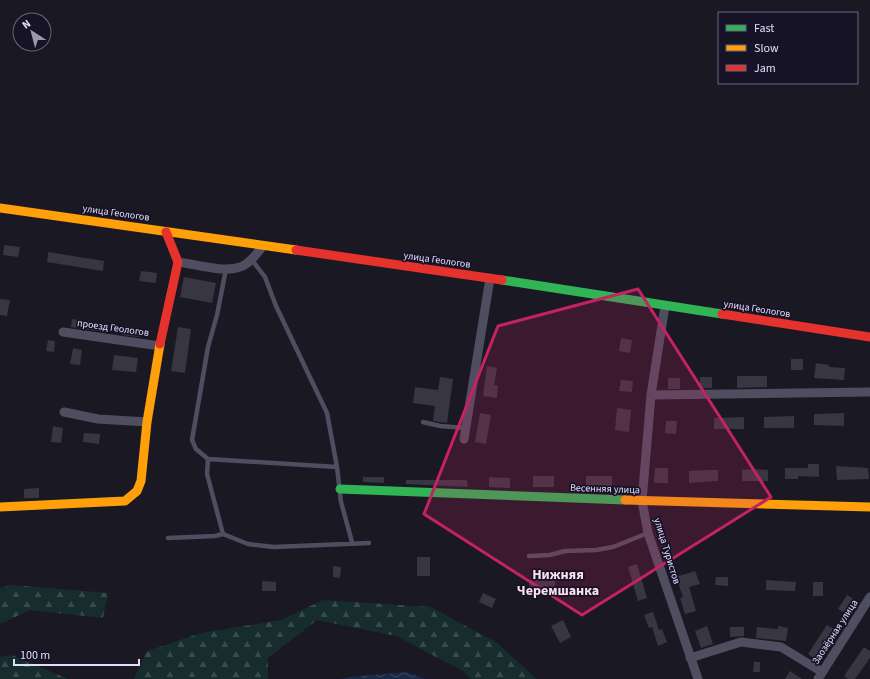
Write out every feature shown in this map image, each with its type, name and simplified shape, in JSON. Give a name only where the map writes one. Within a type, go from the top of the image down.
[{"type":"street","name":"улица Геологов","points":[[0,208],[490,278],[870,337]]},
{"type":"street","points":[[0,507],[125,501],[137,491],[141,481],[147,422],[160,346],[178,262],[166,232]]},
{"type":"street","points":[[178,262],[226,269],[241,267],[252,260],[263,246]]},
{"type":"street","points":[[464,438],[490,278]]},
{"type":"street","name":"улица Туристов","points":[[665,306],[651,395],[642,501],[648,533],[698,679]]},
{"type":"street","name":"проезд Геологов","points":[[64,332],[160,346]]},
{"type":"street","points":[[651,395],[870,392]]},
{"type":"street","points":[[64,412],[98,419],[147,422]]},
{"type":"street","name":"Весенняя улица","points":[[340,489],[642,501],[870,506]]},
{"type":"street","name":"Заозёрная улица","points":[[820,676],[870,597]]},
{"type":"street","points":[[690,658],[741,642],[781,646],[820,676]]},
{"type":"lane","points":[[252,260],[265,277],[276,306],[327,413],[337,467],[341,502],[352,542]]},
{"type":"lane","points":[[226,269],[217,316],[208,346],[192,440],[196,449],[208,459],[337,467]]},
{"type":"lane","points":[[423,422],[440,426],[465,428]]},
{"type":"lane","points":[[208,459],[207,474],[223,534]]},
{"type":"lane","points":[[529,556],[550,555],[565,551],[602,549],[633,540],[648,533]]},
{"type":"lane","points":[[168,538],[215,536],[223,534],[248,544],[274,547],[352,542],[369,543]]},
{"type":"highlighted area","points":[[638,289],[771,497],[582,615],[424,514],[498,326]]},
{"type":"green space","points":[[12,585],[108,593],[103,618],[30,610],[0,624],[0,588]]},
{"type":"green space","points":[[323,600],[431,607],[497,643],[537,679],[471,679],[463,671],[396,636],[317,620],[268,658],[268,679],[134,679],[147,651],[201,633],[281,620]]},
{"type":"green space","points":[[12,655],[68,679],[0,679],[0,657]]},
{"type":"water","points":[[407,672],[426,679],[341,679],[350,677]]},
{"type":"building","points":[[4,245],[20,247],[18,257],[3,255]]},
{"type":"building","points":[[48,252],[104,261],[103,271],[47,262]]},
{"type":"building","points":[[141,271],[157,273],[156,283],[139,281]]},
{"type":"building","points":[[184,277],[216,283],[212,303],[180,297]]},
{"type":"building","points":[[0,299],[10,300],[7,316],[0,315]]},
{"type":"building","points":[[72,319],[106,324],[105,332],[71,327]]},
{"type":"building","points":[[124,326],[140,329],[139,337],[122,335]]},
{"type":"building","points":[[178,327],[191,329],[185,373],[171,371]]},
{"type":"building","points":[[621,338],[632,340],[630,353],[619,351]]},
{"type":"building","points":[[48,340],[55,341],[54,352],[46,351]]},
{"type":"building","points":[[73,348],[82,350],[80,365],[70,364]]},
{"type":"building","points":[[114,355],[138,358],[136,372],[112,370]]},
{"type":"building","points":[[791,359],[803,359],[803,370],[791,370]]},
{"type":"building","points":[[816,363],[829,365],[829,367],[845,368],[844,380],[814,378]]},
{"type":"building","points":[[487,366],[497,368],[494,385],[498,386],[497,398],[483,396]]},
{"type":"building","points":[[737,376],[767,376],[767,387],[737,388]]},
{"type":"building","points":[[440,377],[453,379],[447,423],[433,421],[435,406],[413,403],[415,387],[438,390]]},
{"type":"building","points":[[700,377],[712,377],[712,388],[700,388]]},
{"type":"building","points":[[668,378],[680,378],[680,389],[668,389]]},
{"type":"building","points":[[621,380],[633,381],[632,392],[619,391]]},
{"type":"building","points":[[617,408],[631,410],[629,432],[615,430]]},
{"type":"building","points":[[480,413],[491,415],[486,444],[475,442]]},
{"type":"building","points":[[844,413],[844,426],[814,425],[814,414]]},
{"type":"building","points":[[794,416],[794,428],[764,428],[764,417]]},
{"type":"building","points":[[744,417],[744,429],[714,429],[714,418]]},
{"type":"building","points":[[666,421],[677,421],[676,434],[665,433]]},
{"type":"building","points":[[53,426],[63,428],[61,443],[51,442]]},
{"type":"building","points":[[84,433],[100,434],[99,444],[83,442]]},
{"type":"building","points":[[808,464],[819,464],[819,477],[798,476],[798,479],[785,479],[785,468],[808,468]]},
{"type":"building","points":[[836,466],[868,468],[869,479],[837,480]]},
{"type":"building","points":[[655,468],[668,468],[668,483],[654,483]]},
{"type":"building","points":[[718,470],[718,481],[689,483],[689,471]]},
{"type":"building","points":[[742,470],[768,470],[768,481],[742,481]]},
{"type":"building","points":[[533,476],[554,476],[554,487],[533,487]]},
{"type":"building","points":[[586,476],[612,476],[612,488],[586,487]]},
{"type":"building","points":[[363,477],[384,477],[384,483],[363,482]]},
{"type":"building","points":[[489,477],[510,478],[510,488],[489,487]]},
{"type":"building","points":[[406,480],[467,480],[468,487],[406,484]]},
{"type":"building","points":[[39,488],[39,498],[24,498],[24,489]]},
{"type":"building","points":[[417,557],[430,557],[430,576],[417,576]]},
{"type":"building","points":[[637,564],[647,598],[638,601],[628,567]]},
{"type":"building","points":[[333,566],[341,567],[340,578],[333,577]]},
{"type":"building","points":[[695,571],[700,584],[689,587],[696,611],[685,614],[680,598],[683,597],[676,577]]},
{"type":"building","points":[[716,577],[728,577],[728,586],[715,585]]},
{"type":"building","points":[[555,579],[555,592],[529,592],[529,580]]},
{"type":"building","points":[[766,580],[796,582],[795,591],[766,590]]},
{"type":"building","points":[[262,581],[276,582],[276,591],[262,591]]},
{"type":"building","points":[[813,582],[823,582],[823,596],[813,596]]},
{"type":"building","points":[[483,593],[496,599],[492,608],[479,602]]},
{"type":"building","points":[[847,595],[857,601],[848,615],[838,609]]},
{"type":"building","points":[[653,612],[659,630],[662,629],[667,642],[658,646],[652,627],[649,628],[644,615]]},
{"type":"building","points":[[563,620],[571,637],[560,643],[551,626]]},
{"type":"building","points":[[827,625],[837,631],[816,660],[808,654]]},
{"type":"building","points":[[707,626],[713,644],[701,648],[695,631]]},
{"type":"building","points":[[778,626],[788,628],[786,641],[756,638],[757,627],[778,629]]},
{"type":"building","points":[[730,627],[744,627],[744,636],[730,637]]},
{"type":"building","points":[[864,647],[870,651],[870,658],[855,679],[848,679],[844,676]]},
{"type":"building","points":[[754,662],[760,662],[760,672],[753,672]]},
{"type":"building","points":[[790,671],[802,679],[785,679]]},
{"type":"traffic: fast","points":[[502,280],[722,314]]},
{"type":"traffic: fast","points":[[340,489],[625,500]]},
{"type":"traffic: slow","points":[[0,208],[296,250]]},
{"type":"traffic: slow","points":[[0,507],[125,501],[137,491],[141,481],[147,422],[160,344]]},
{"type":"traffic: slow","points":[[625,500],[870,507]]},
{"type":"traffic: jam","points":[[160,344],[178,262],[166,232]]},
{"type":"traffic: jam","points":[[296,250],[502,280]]},
{"type":"traffic: jam","points":[[722,314],[870,337]]},
{"type":"district","name":"Нижняя Черемшанка","points":[[558,584]]}]
